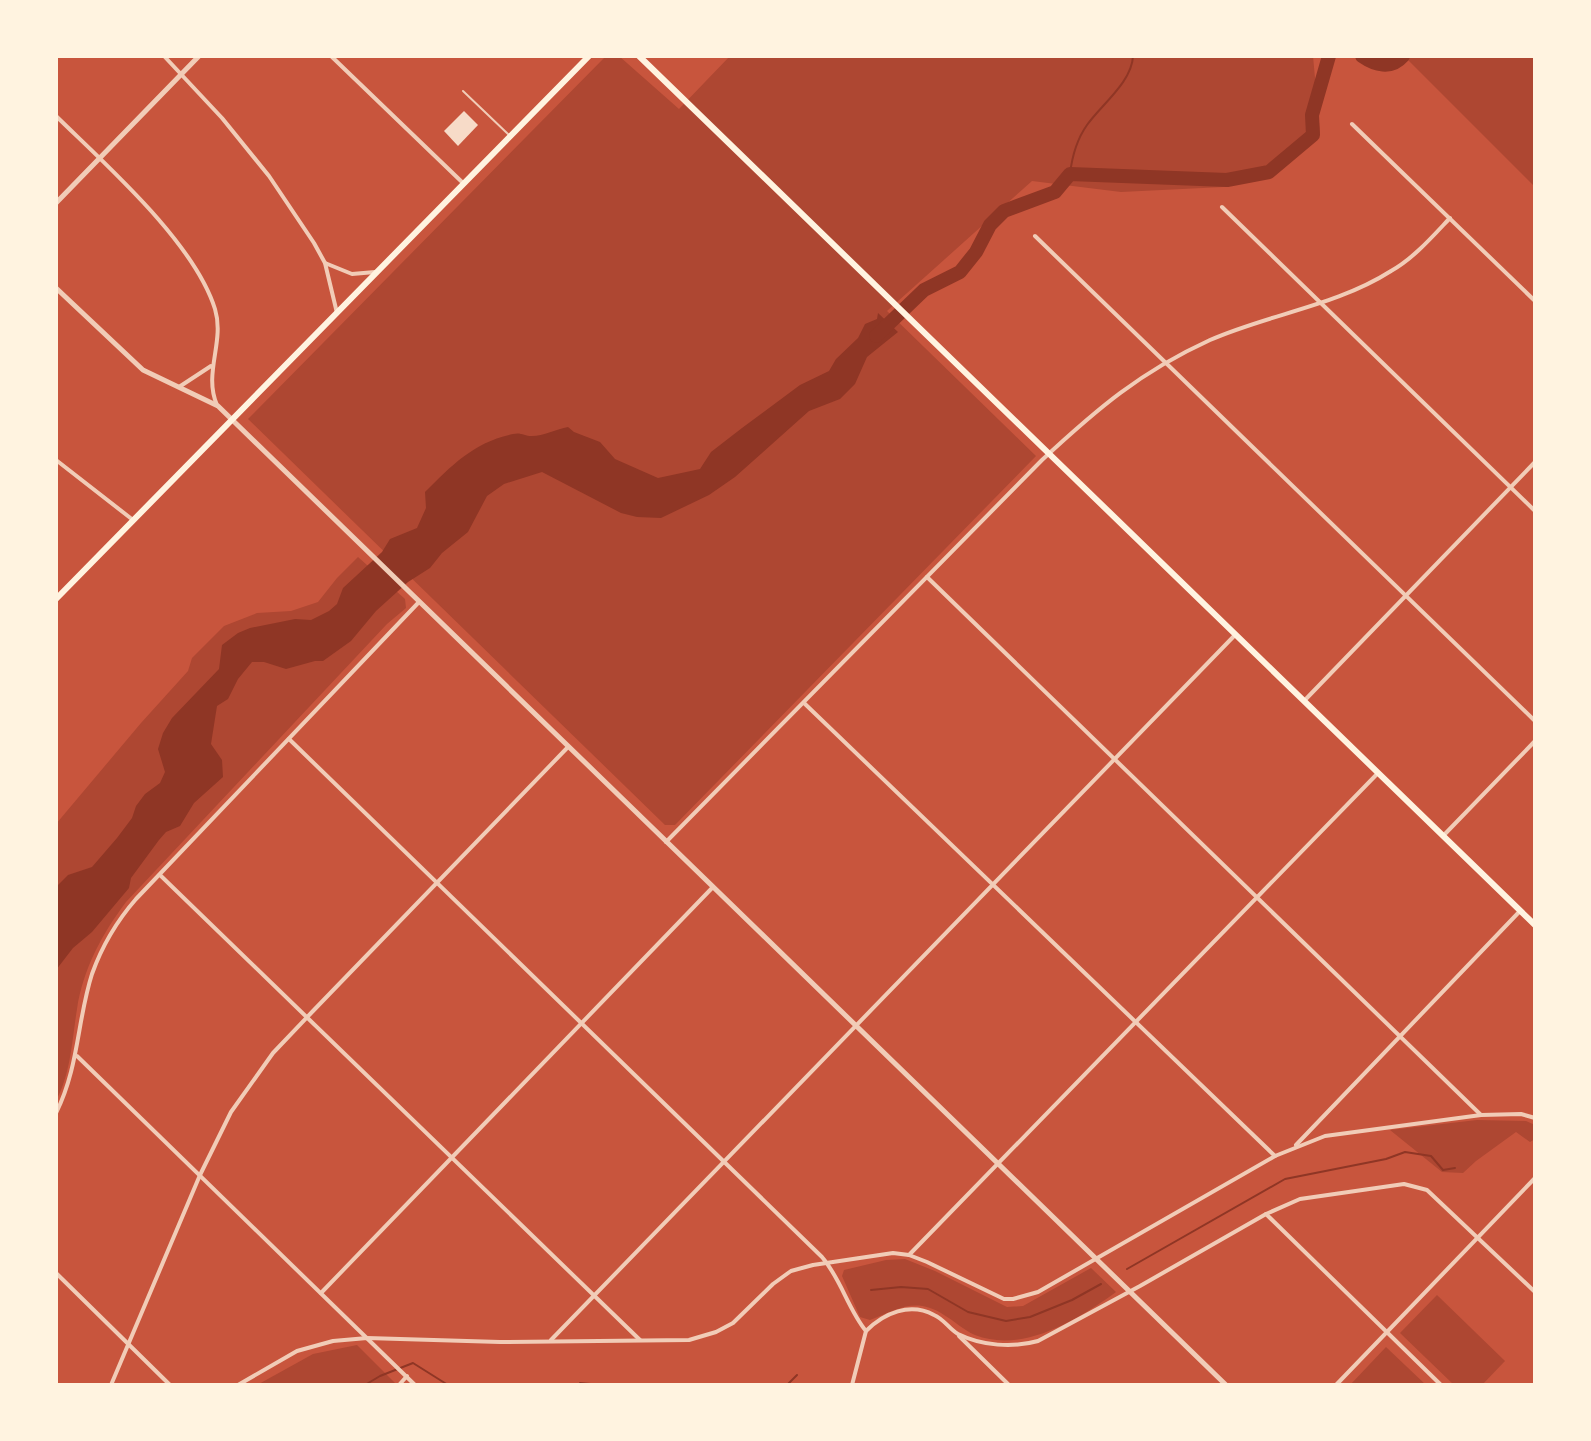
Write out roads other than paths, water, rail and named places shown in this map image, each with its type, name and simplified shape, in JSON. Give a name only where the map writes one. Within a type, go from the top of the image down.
[{"type":"main road","points":[[56,599],[589,56]]},
{"type":"main road","points":[[639,56],[1535,925]]},
{"type":"street","points":[[164,56],[222,118],[269,176],[325,263],[337,313]]},
{"type":"street","points":[[56,203],[199,56]]},
{"type":"street","points":[[331,56],[463,183]]},
{"type":"street","points":[[56,116],[147,207],[204,284],[215,308],[217,322],[210,385],[218,406]]},
{"type":"street","points":[[1352,124],[1535,301]]},
{"type":"street","points":[[1222,207],[1535,511]]},
{"type":"street","points":[[666,842],[1048,454],[1105,402],[1166,363],[1234,330],[1346,295],[1395,269],[1450,218]]},
{"type":"street","points":[[1035,236],[1535,721]]},
{"type":"street","points":[[325,263],[352,274],[377,272]]},
{"type":"street","points":[[56,288],[143,370],[218,406],[1226,1385]]},
{"type":"street","points":[[179,387],[213,365]]},
{"type":"street","points":[[56,460],[133,520]]},
{"type":"street","points":[[1304,701],[1535,462]]},
{"type":"street","points":[[927,577],[1481,1115]]},
{"type":"street","points":[[56,1113],[77,1056],[86,998],[99,957],[125,912],[419,602]]},
{"type":"street","points":[[551,1340],[1235,635]]},
{"type":"street","points":[[804,703],[1275,1156]]},
{"type":"street","points":[[289,739],[828,1263],[866,1331]]},
{"type":"street","points":[[1443,836],[1535,741]]},
{"type":"street","points":[[111,1385],[200,1175],[225,1123],[247,1088],[273,1053],[568,747]]},
{"type":"street","points":[[909,1255],[1378,773]]},
{"type":"street","points":[[160,875],[641,1341]]},
{"type":"street","points":[[321,1293],[713,887]]},
{"type":"street","points":[[1294,1146],[1520,911]]},
{"type":"street","points":[[77,1056],[415,1385]]},
{"type":"street","points":[[238,1385],[297,1351],[333,1341],[367,1338],[500,1342],[689,1340],[733,1323],[791,1271],[881,1255],[909,1255],[990,1293],[1013,1299],[1038,1292],[1294,1146],[1325,1136],[1481,1115],[1521,1114],[1535,1118]]},
{"type":"street","points":[[1336,1385],[1535,1178]]},
{"type":"street","points":[[956,1333],[993,1344],[1026,1344],[1051,1336],[1266,1214],[1317,1194],[1404,1184],[1427,1190],[1535,1292]]},
{"type":"street","points":[[1266,1214],[1441,1385]]},
{"type":"street","points":[[56,1273],[170,1385]]},
{"type":"street","points":[[852,1385],[866,1331],[895,1311],[915,1310],[934,1315],[1009,1385]]},
{"type":"street","points":[[399,1385],[405,1375]]},
{"type":"lane","points":[[463,91],[509,135]]},
{"type":"waterway","points":[[1070,174],[1080,136],[1122,84],[1133,56]]},
{"type":"waterway","points":[[876,336],[924,290],[960,272],[976,252],[990,225],[1004,211],[1055,192],[1070,174],[1227,180],[1269,172],[1313,135],[1312,115],[1329,56]]},
{"type":"waterway","points":[[1362,56],[1383,65],[1403,56]]},
{"type":"waterway","points":[[1127,1269],[1285,1179],[1386,1159],[1405,1152],[1431,1156],[1443,1170],[1455,1168]]},
{"type":"waterway","points":[[871,1290],[901,1287],[928,1289],[968,1312],[1006,1321],[1030,1317],[1101,1284]]},
{"type":"waterway","points":[[365,1385],[413,1363],[448,1385]]},
{"type":"waterway","points":[[787,1385],[797,1375]]},
{"type":"waterway","points":[[580,1383],[601,1385]]}]
